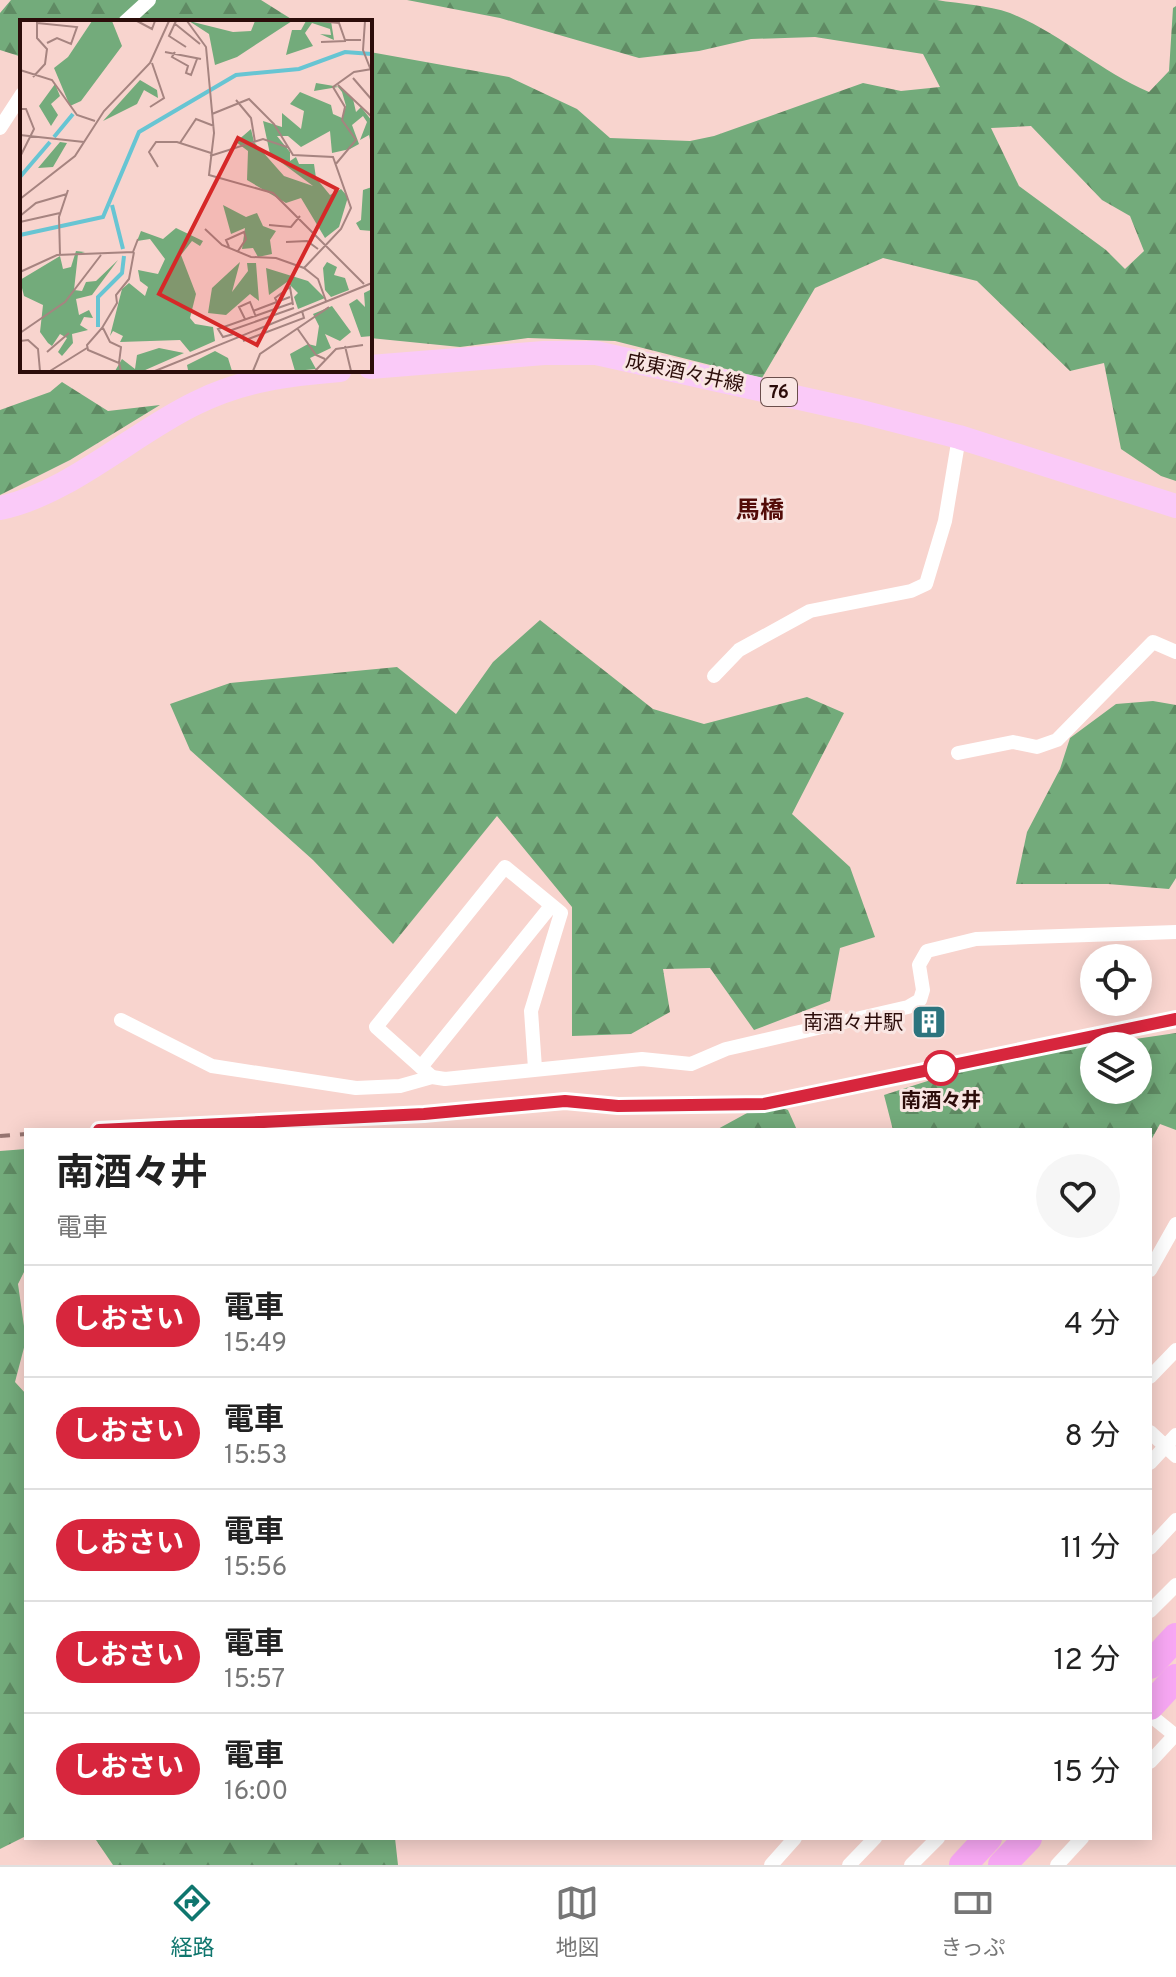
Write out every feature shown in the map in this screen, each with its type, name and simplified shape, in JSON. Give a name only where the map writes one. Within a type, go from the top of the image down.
[{"type":"highway","points":[[1152,1663],[1176,1637]]},
{"type":"highway","points":[[1152,1704],[1176,1678]]},
{"type":"highway","points":[[963,1865],[986,1840]]},
{"type":"highway","points":[[1002,1865],[1026,1840]]},
{"type":"main road","name":"成東酒々井線","points":[[372,367],[544,353],[596,353],[812,400],[959,437],[1176,506]]},
{"type":"main road","points":[[0,508],[41,493],[194,404],[229,388],[262,379],[323,372]]},
{"type":"street","points":[[127,20],[149,0]]},
{"type":"street","points":[[0,128],[20,97]]},
{"type":"street","points":[[714,676],[739,650],[810,611],[911,591],[926,584],[945,521],[959,437]]},
{"type":"street","points":[[958,753],[1013,742],[1037,747],[1057,740],[1153,642],[1176,652]]},
{"type":"street","points":[[535,1068],[531,1011],[561,913],[505,867],[376,1027],[426,1072],[445,1079],[642,1059],[691,1064],[726,1049],[908,1007],[920,1000],[923,990],[919,965],[927,951],[976,939],[1176,932]]},
{"type":"street","points":[[121,1020],[212,1066],[356,1088],[400,1086],[426,1072],[551,906]]},
{"type":"street","points":[[1152,1266],[1176,1224]]},
{"type":"street","points":[[1152,1370],[1176,1350]]},
{"type":"street","points":[[1152,1433],[1172,1446],[1152,1461]]},
{"type":"street","points":[[1152,1546],[1176,1520]]},
{"type":"street","points":[[1152,1609],[1176,1585]]},
{"type":"street","points":[[1152,1717],[1173,1734],[1152,1760]]},
{"type":"street","points":[[771,1865],[793,1840]]},
{"type":"street","points":[[849,1865],[873,1840]]},
{"type":"street","points":[[911,1865],[936,1840]]},
{"type":"street","points":[[1057,1865],[1080,1840]]},
{"type":"green space","points":[[11,0],[261,0],[293,20],[20,20],[20,56],[0,50],[0,13]]},
{"type":"green space","points":[[407,0],[937,0],[1010,13],[1149,92],[1169,71],[1173,8],[1176,6],[1176,481],[1161,476],[1121,449],[1104,363],[1070,371],[977,281],[883,258],[815,288],[762,378],[615,341],[528,338],[460,347],[372,338],[372,52],[509,77],[577,109],[610,138],[690,141],[714,136],[863,83],[901,91],[940,87],[923,54],[815,37],[751,39],[699,51],[639,58],[500,18]],"holes":[[[1031,126],[1102,200],[1130,216],[1144,251],[1125,269],[1106,250],[1019,186],[991,128]]]},
{"type":"green space","points":[[62,382],[108,411],[160,405],[70,460],[0,495],[0,410],[50,392]]},
{"type":"green space","points":[[540,620],[653,709],[704,724],[807,697],[844,713],[792,814],[850,867],[875,937],[840,948],[830,1001],[754,1030],[710,968],[663,969],[670,1012],[631,1034],[572,1036],[572,907],[497,816],[393,944],[313,860],[190,750],[170,704],[230,683],[397,667],[456,714],[493,662]]},
{"type":"green space","points":[[1153,701],[1176,705],[1176,878],[1169,889],[1108,884],[1016,884],[1027,832],[1060,769],[1070,738],[1116,704]]},
{"type":"green space","points":[[1176,1033],[1176,1130],[1160,1124],[1152,1138],[1152,1128],[892,1128],[884,1095],[993,1060],[1080,1047],[1080,1104],[1152,1104],[1152,1037]]},
{"type":"green space","points":[[767,1102],[788,1110],[796,1128],[720,1128]]},
{"type":"green space","points":[[24,1149],[24,1272],[18,1284],[24,1348],[15,1382],[24,1392],[24,1837],[0,1849],[0,1151]]},
{"type":"green space","points":[[96,1840],[395,1840],[398,1865],[113,1865]]},
{"type":"railway","points":[[139,1128],[424,1114],[565,1101],[618,1106],[764,1104],[1176,1019]]},
{"type":"railway","points":[[0,1136],[24,1134]]},
{"type":"train","name":"しおさい","points":[[133,1128],[424,1114],[565,1101],[618,1106],[764,1104],[1176,1019]]},
{"type":"place","name":"南酒々井駅","points":[[929,1022]]},
{"type":"place","name":"南酒々井","points":[[941,1068]]},
{"type":"district","name":"馬橋","points":[[760,510]]}]
